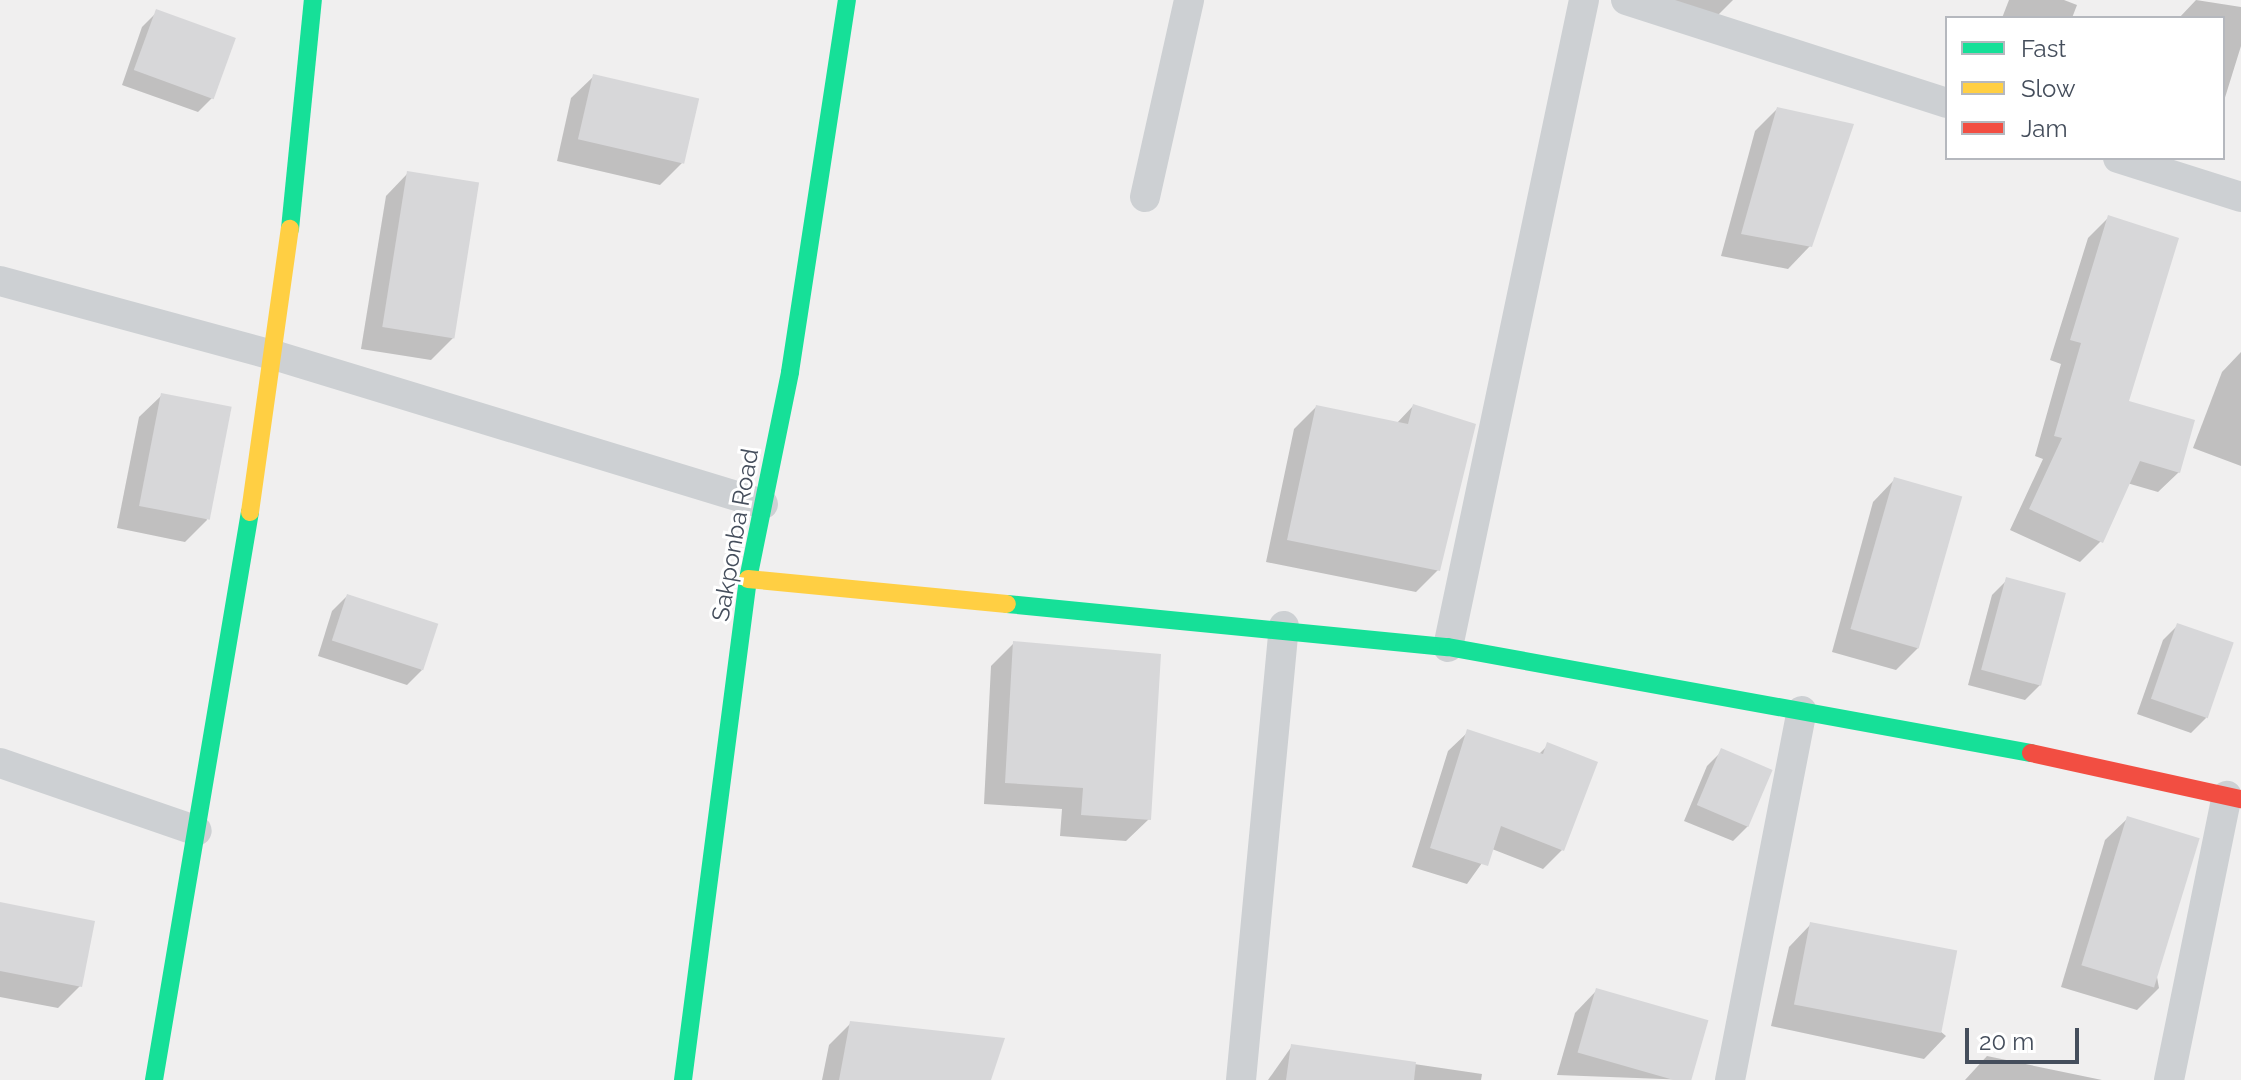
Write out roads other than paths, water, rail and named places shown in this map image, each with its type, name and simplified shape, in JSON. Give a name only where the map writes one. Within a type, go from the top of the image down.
[{"type":"street","points":[[154,1080],[277,356],[313,0]]},
{"type":"street","name":"Sakponba Road","points":[[683,1080],[748,579],[847,0]]},
{"type":"street","points":[[1145,197],[1189,0]]},
{"type":"street","points":[[1448,647],[1584,0]]},
{"type":"street","points":[[1626,0],[1945,102]]},
{"type":"street","points":[[2124,160],[2241,197]]},
{"type":"street","points":[[0,281],[277,356],[763,504]]},
{"type":"street","points":[[748,579],[1284,626],[1448,647],[1802,711],[2234,798],[2169,1080]]},
{"type":"street","points":[[1241,1080],[1284,626]]},
{"type":"street","points":[[1730,1080],[1802,711]]},
{"type":"street","points":[[0,763],[197,831]]}]
